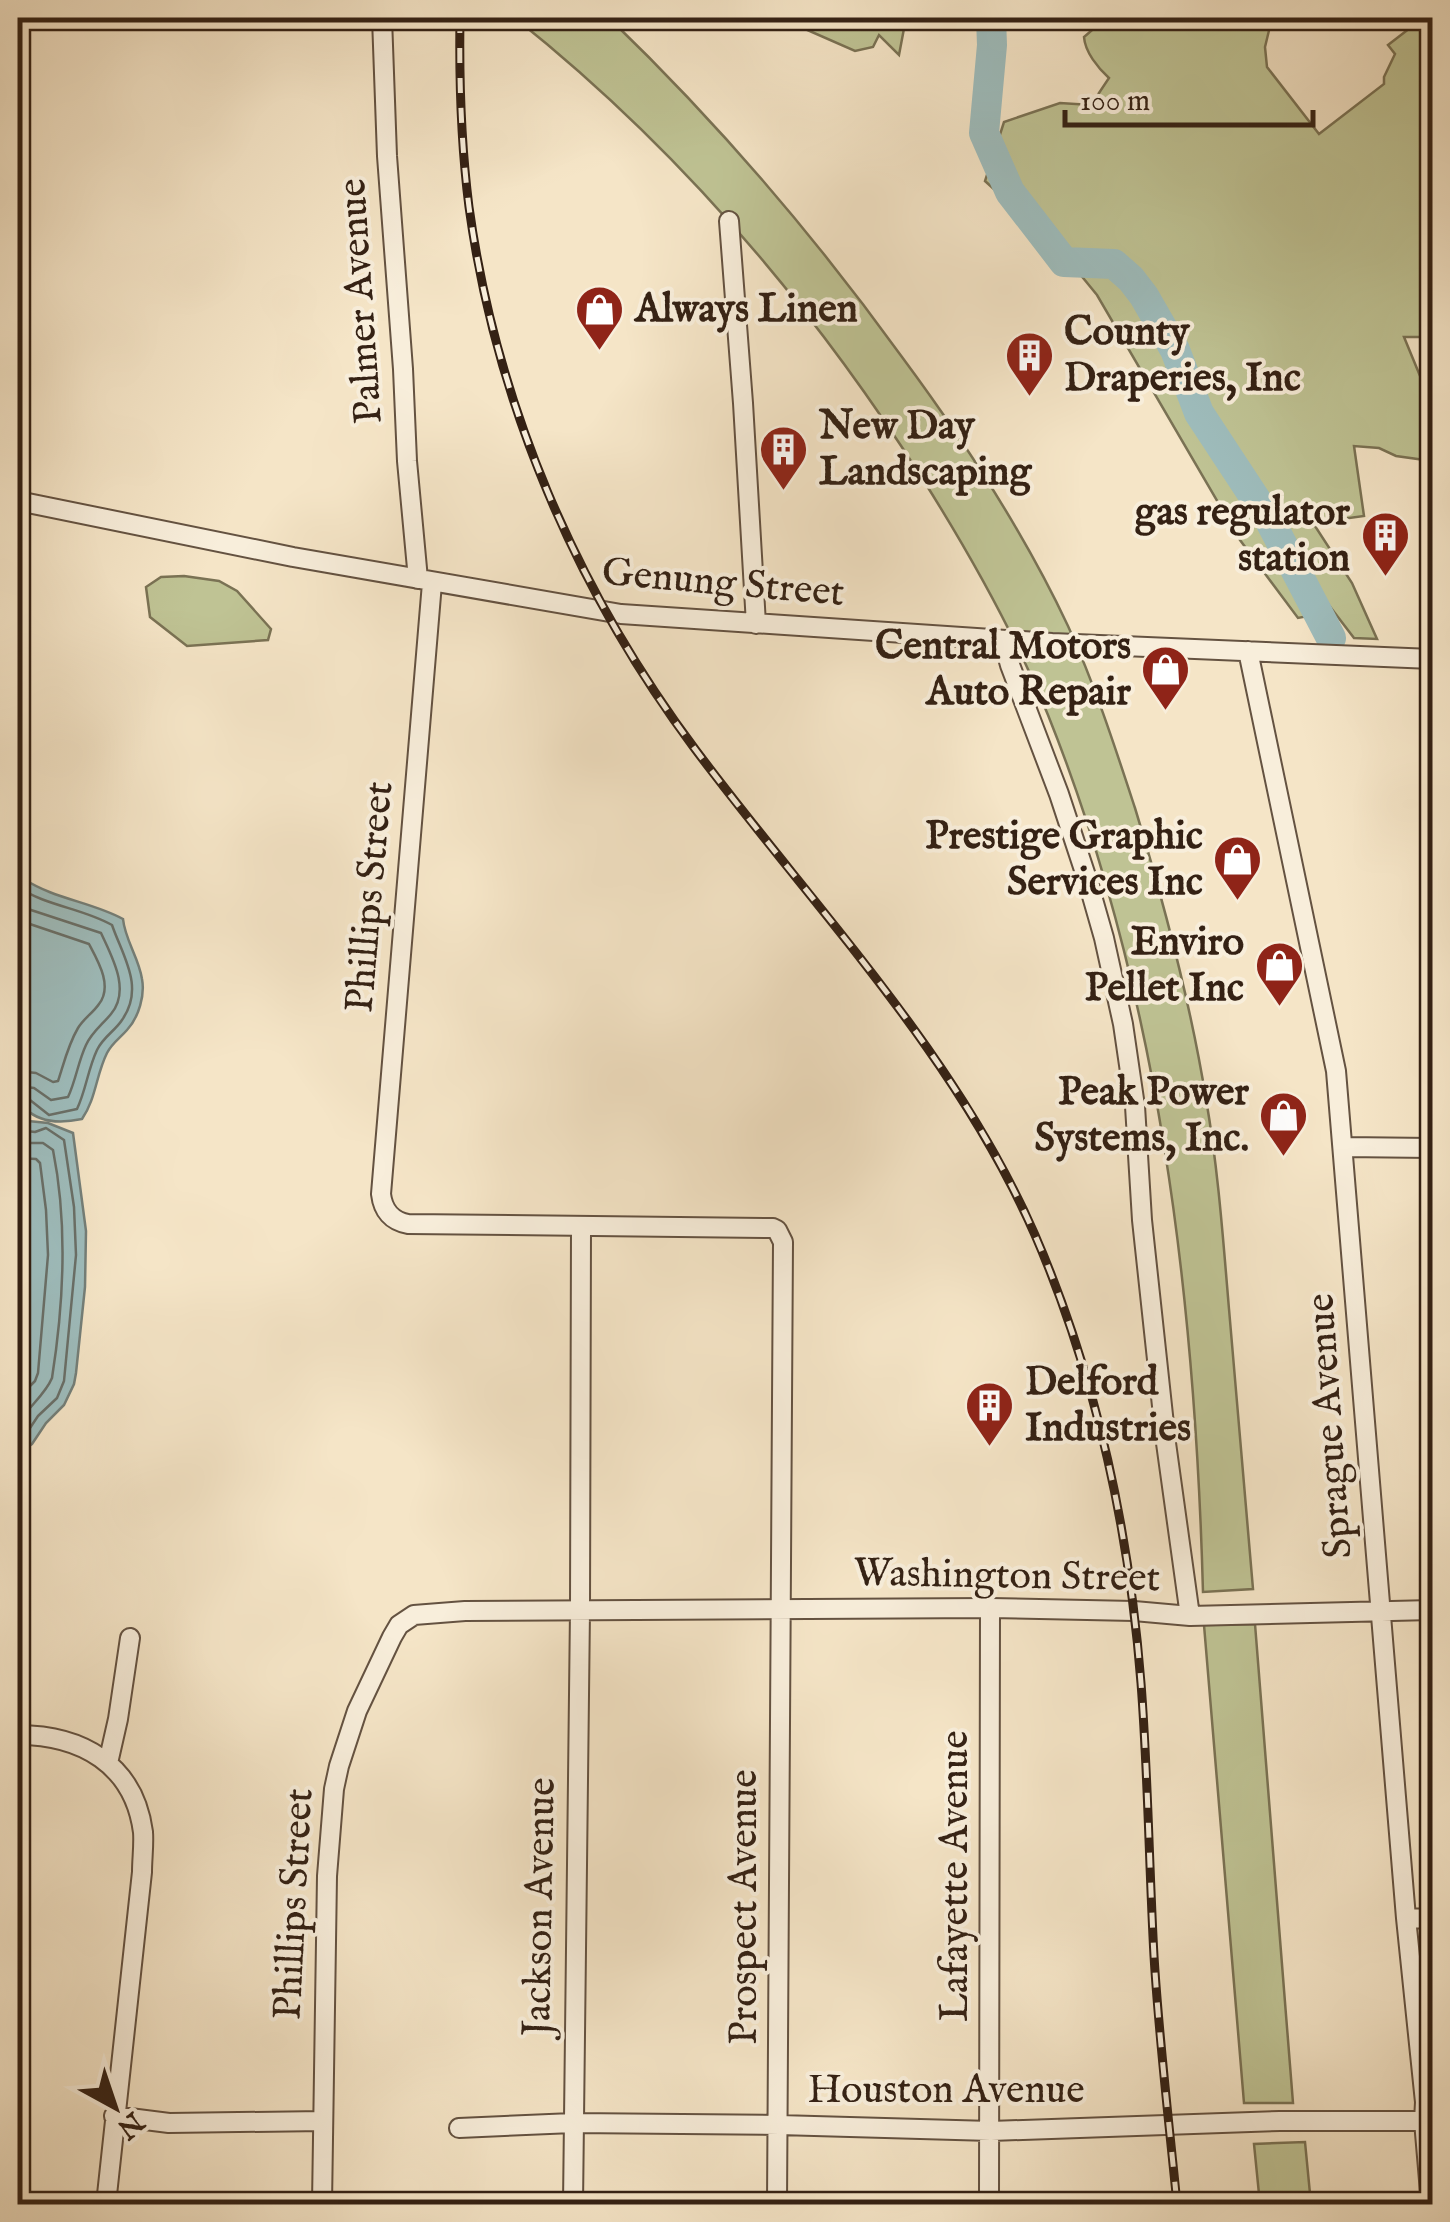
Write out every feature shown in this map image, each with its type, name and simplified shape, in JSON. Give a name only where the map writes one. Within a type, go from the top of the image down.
[{"type":"street","name":"Palmer Avenue","points":[[382,18],[407,461],[425,581]]},
{"type":"street","points":[[729,221],[756,624]]},
{"type":"street","name":"Genung Street","points":[[18,501],[275,553],[621,614],[1003,640],[1432,658]]},
{"type":"street","name":"Phillips Street","points":[[425,581],[380,1194],[389,1215],[408,1224],[581,1227]]},
{"type":"street","points":[[1003,640],[1088,882],[1123,1024],[1136,1106],[1142,1220],[1166,1443],[1190,1616]]},
{"type":"street","name":"Sprague Avenue","points":[[1248,650],[1336,1070],[1406,1918],[1428,2121],[1431,2204]]},
{"type":"street","points":[[1344,1147],[1432,1148]]},
{"type":"street","name":"Prospect Avenue","points":[[581,1227],[773,1228],[782,1237],[777,2204]]},
{"type":"street","name":"Jackson Avenue","points":[[572,2204],[581,1227]]},
{"type":"street","name":"Washington Street","points":[[580,1610],[990,1608],[1190,1616],[1432,1610]]},
{"type":"street","name":"Lafayette Avenue","points":[[990,1608],[990,2204]]},
{"type":"street","name":"Phillips Street","points":[[322,2204],[327,1876],[338,1766],[358,1712],[392,1636],[405,1619],[425,1613],[580,1610]]},
{"type":"street","points":[[108,1763],[130,1638]]},
{"type":"street","points":[[18,1735],[58,1738],[86,1748],[108,1763],[134,1800],[143,1834],[106,2204]]},
{"type":"street","points":[[1406,1918],[1432,1919]]},
{"type":"street","points":[[114,2116],[169,2124],[323,2121]]},
{"type":"street","name":"Houston Avenue","points":[[459,2128],[572,2123],[991,2131],[1280,2121],[1428,2121]]},
{"type":"green space","points":[[515,18],[609,18],[726,139],[834,267],[948,421],[1012,521],[1068,626],[1096,693],[1135,808],[1175,952],[1200,1062],[1220,1203],[1253,1589],[1203,1592],[1199,1481],[1180,1257],[1144,1036],[1118,927],[1086,820],[1021,654],[922,478],[787,290],[686,174]]},
{"type":"green space","points":[[780,18],[906,18],[899,55],[879,35],[873,47],[855,51]]},
{"type":"green space","points":[[1106,18],[1272,18],[1265,47],[1267,67],[1319,134],[1384,84],[1395,54],[1388,45],[1423,18],[1432,18],[1432,337],[1404,337],[1432,405],[1432,461],[1354,446],[1364,516],[1313,523],[1352,583],[1377,639],[1354,638],[1318,591],[1319,614],[1298,618],[1240,540],[1097,295],[1057,246],[985,181],[1004,122],[1060,103],[1091,105],[1109,78],[1093,59],[1084,37]]},
{"type":"green space","points":[[161,577],[219,581],[237,591],[271,629],[268,640],[187,646],[150,617],[146,587]]},
{"type":"green space","points":[[1255,1624],[1293,2103],[1244,2103],[1204,1625]]},
{"type":"green space","points":[[1305,2142],[1311,2204],[1260,2204],[1254,2144]]},
{"type":"water","points":[[18,867],[22,868],[24,879],[36,886],[123,919],[140,971],[143,992],[138,1012],[107,1053],[82,1119],[52,1121],[18,1109]]},
{"type":"water","points":[[18,1120],[48,1123],[73,1133],[86,1231],[85,1287],[74,1384],[64,1405],[32,1444],[18,1453]]},
{"type":"waterway","points":[[991,18],[984,133],[1010,192],[1064,262],[1114,264],[1144,296],[1175,350],[1199,413],[1270,521],[1331,638]]},
{"type":"railway","points":[[460,18],[464,160],[482,280],[521,423],[579,560],[614,625],[695,749],[879,983],[965,1104],[1035,1235],[1076,1343],[1106,1454],[1136,1626],[1156,1987],[1177,2204]]},
{"type":"place","name":"Always Linen","points":[[600,352]]},
{"type":"place","name":"County Draperies, Inc","points":[[1029,398]]},
{"type":"place","name":"New Day Landscaping","points":[[784,492]]},
{"type":"place","name":"gas regulator station","points":[[1385,578]]},
{"type":"place","name":"Central Motors Auto Repair","points":[[1166,712]]},
{"type":"place","name":"Prestige Graphic Services Inc","points":[[1238,902]]},
{"type":"place","name":"Enviro Pellet Inc","points":[[1279,1008]]},
{"type":"place","name":"Peak Power Systems, Inc.","points":[[1284,1158]]},
{"type":"place","name":"Delford Industries","points":[[990,1448]]}]
